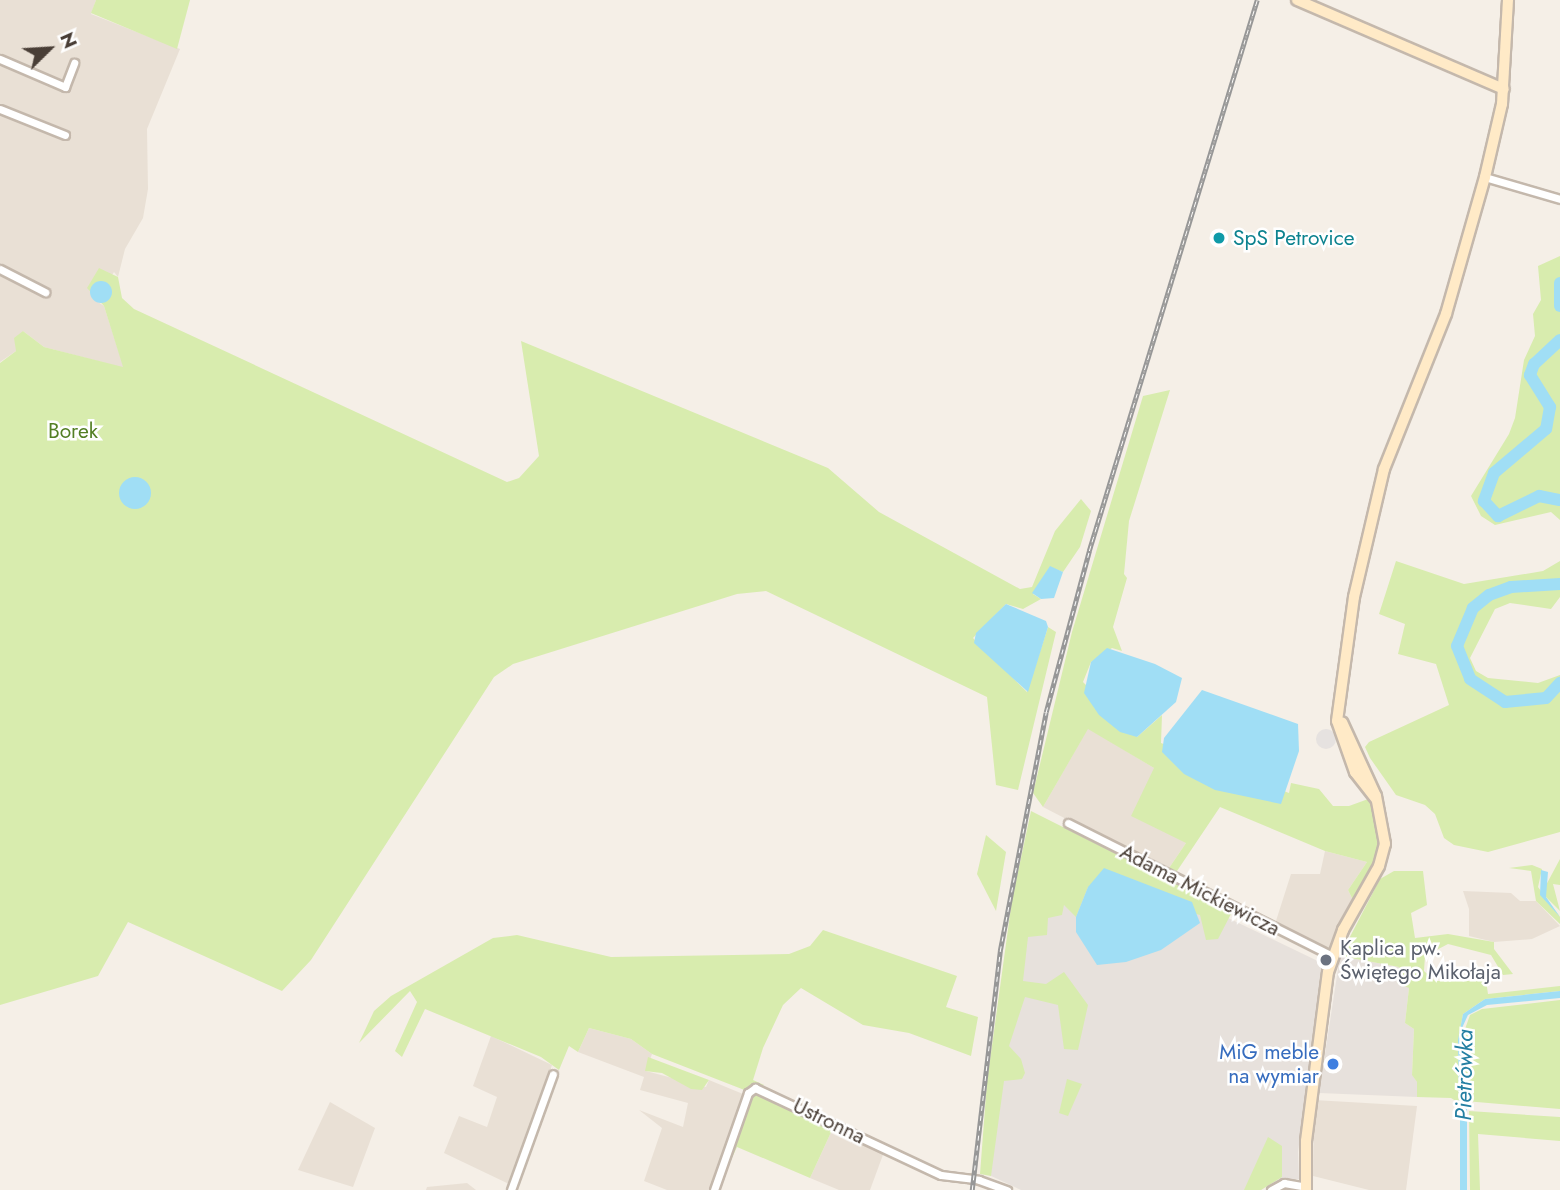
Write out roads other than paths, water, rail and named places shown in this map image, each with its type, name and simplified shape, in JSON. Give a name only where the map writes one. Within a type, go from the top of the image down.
[{"type":"main road","points":[[1297,0],[1504,89]]},
{"type":"main road","points":[[1306,1189],[1306,1141],[1318,1033],[1332,956],[1383,854],[1384,828],[1376,799],[1355,772],[1340,734],[1339,716],[1353,597],[1384,469],[1446,314],[1485,177],[1504,89],[1508,0]]},
{"type":"street","points":[[0,59],[65,87],[74,63]]},
{"type":"street","points":[[0,109],[65,135]]},
{"type":"street","points":[[1485,177],[1560,199]]},
{"type":"street","points":[[0,269],[45,292]]},
{"type":"street","name":"Adama Mickiewicza","points":[[1068,823],[1332,956]]},
{"type":"street","points":[[512,1190],[553,1074]]},
{"type":"street","name":"Ustronna","points":[[714,1190],[748,1093],[755,1088],[941,1175],[979,1180],[1007,1190]]},
{"type":"street","points":[[1271,1190],[1284,1183],[1306,1189]]},
{"type":"water","points":[[101,281],[109,284],[112,292],[109,300],[101,303],[93,300],[90,292],[93,284]]},
{"type":"water","points":[[135,477],[147,481],[151,493],[147,505],[135,509],[123,505],[119,493],[123,481]]},
{"type":"water","points":[[1050,566],[1063,572],[1054,598],[1041,599],[1032,593]]},
{"type":"water","points":[[1006,604],[1046,621],[1048,627],[1028,692],[974,643],[976,633]]},
{"type":"water","points":[[1107,648],[1155,664],[1182,678],[1176,702],[1137,737],[1120,732],[1099,715],[1084,693],[1091,662]]},
{"type":"water","points":[[1202,690],[1298,724],[1299,751],[1281,804],[1215,790],[1184,774],[1162,752],[1164,738]]},
{"type":"water","points":[[1104,868],[1192,902],[1200,923],[1161,950],[1126,962],[1097,965],[1076,932],[1076,917],[1088,887]]},
{"type":"water","points":[[1541,870],[1548,872],[1546,897],[1560,917],[1540,895]]},
{"type":"water","points":[[1560,991],[1560,998],[1487,1005],[1468,1015],[1462,1028],[1465,1101],[1459,1103],[1458,1040],[1463,1014],[1485,999]]},
{"type":"water","points":[[1460,1107],[1467,1107],[1467,1190],[1460,1190]]},
{"type":"waterway","points":[[1560,283],[1560,306]]},
{"type":"waterway","points":[[1560,340],[1534,364],[1530,375],[1550,407],[1546,429],[1494,473],[1484,501],[1498,516],[1539,496],[1560,500]]},
{"type":"waterway","points":[[1560,584],[1511,587],[1489,595],[1473,608],[1457,646],[1470,679],[1505,702],[1546,698],[1560,683]]},
{"type":"railway","points":[[972,1190],[1000,951],[1046,712],[1089,551],[1257,0]]},
{"type":"place","name":"SpS Petrovice","points":[[1219,238]]},
{"type":"place","name":"Kaplica pw. Świętego Mikołaja","points":[[1326,960]]},
{"type":"place","name":"MiG meble na wymiar","points":[[1333,1064]]},
{"type":"park label","name":"Borek","points":[[73,431]]},
{"type":"water label","name":"Pietrówka","points":[[1464,1075]]}]
